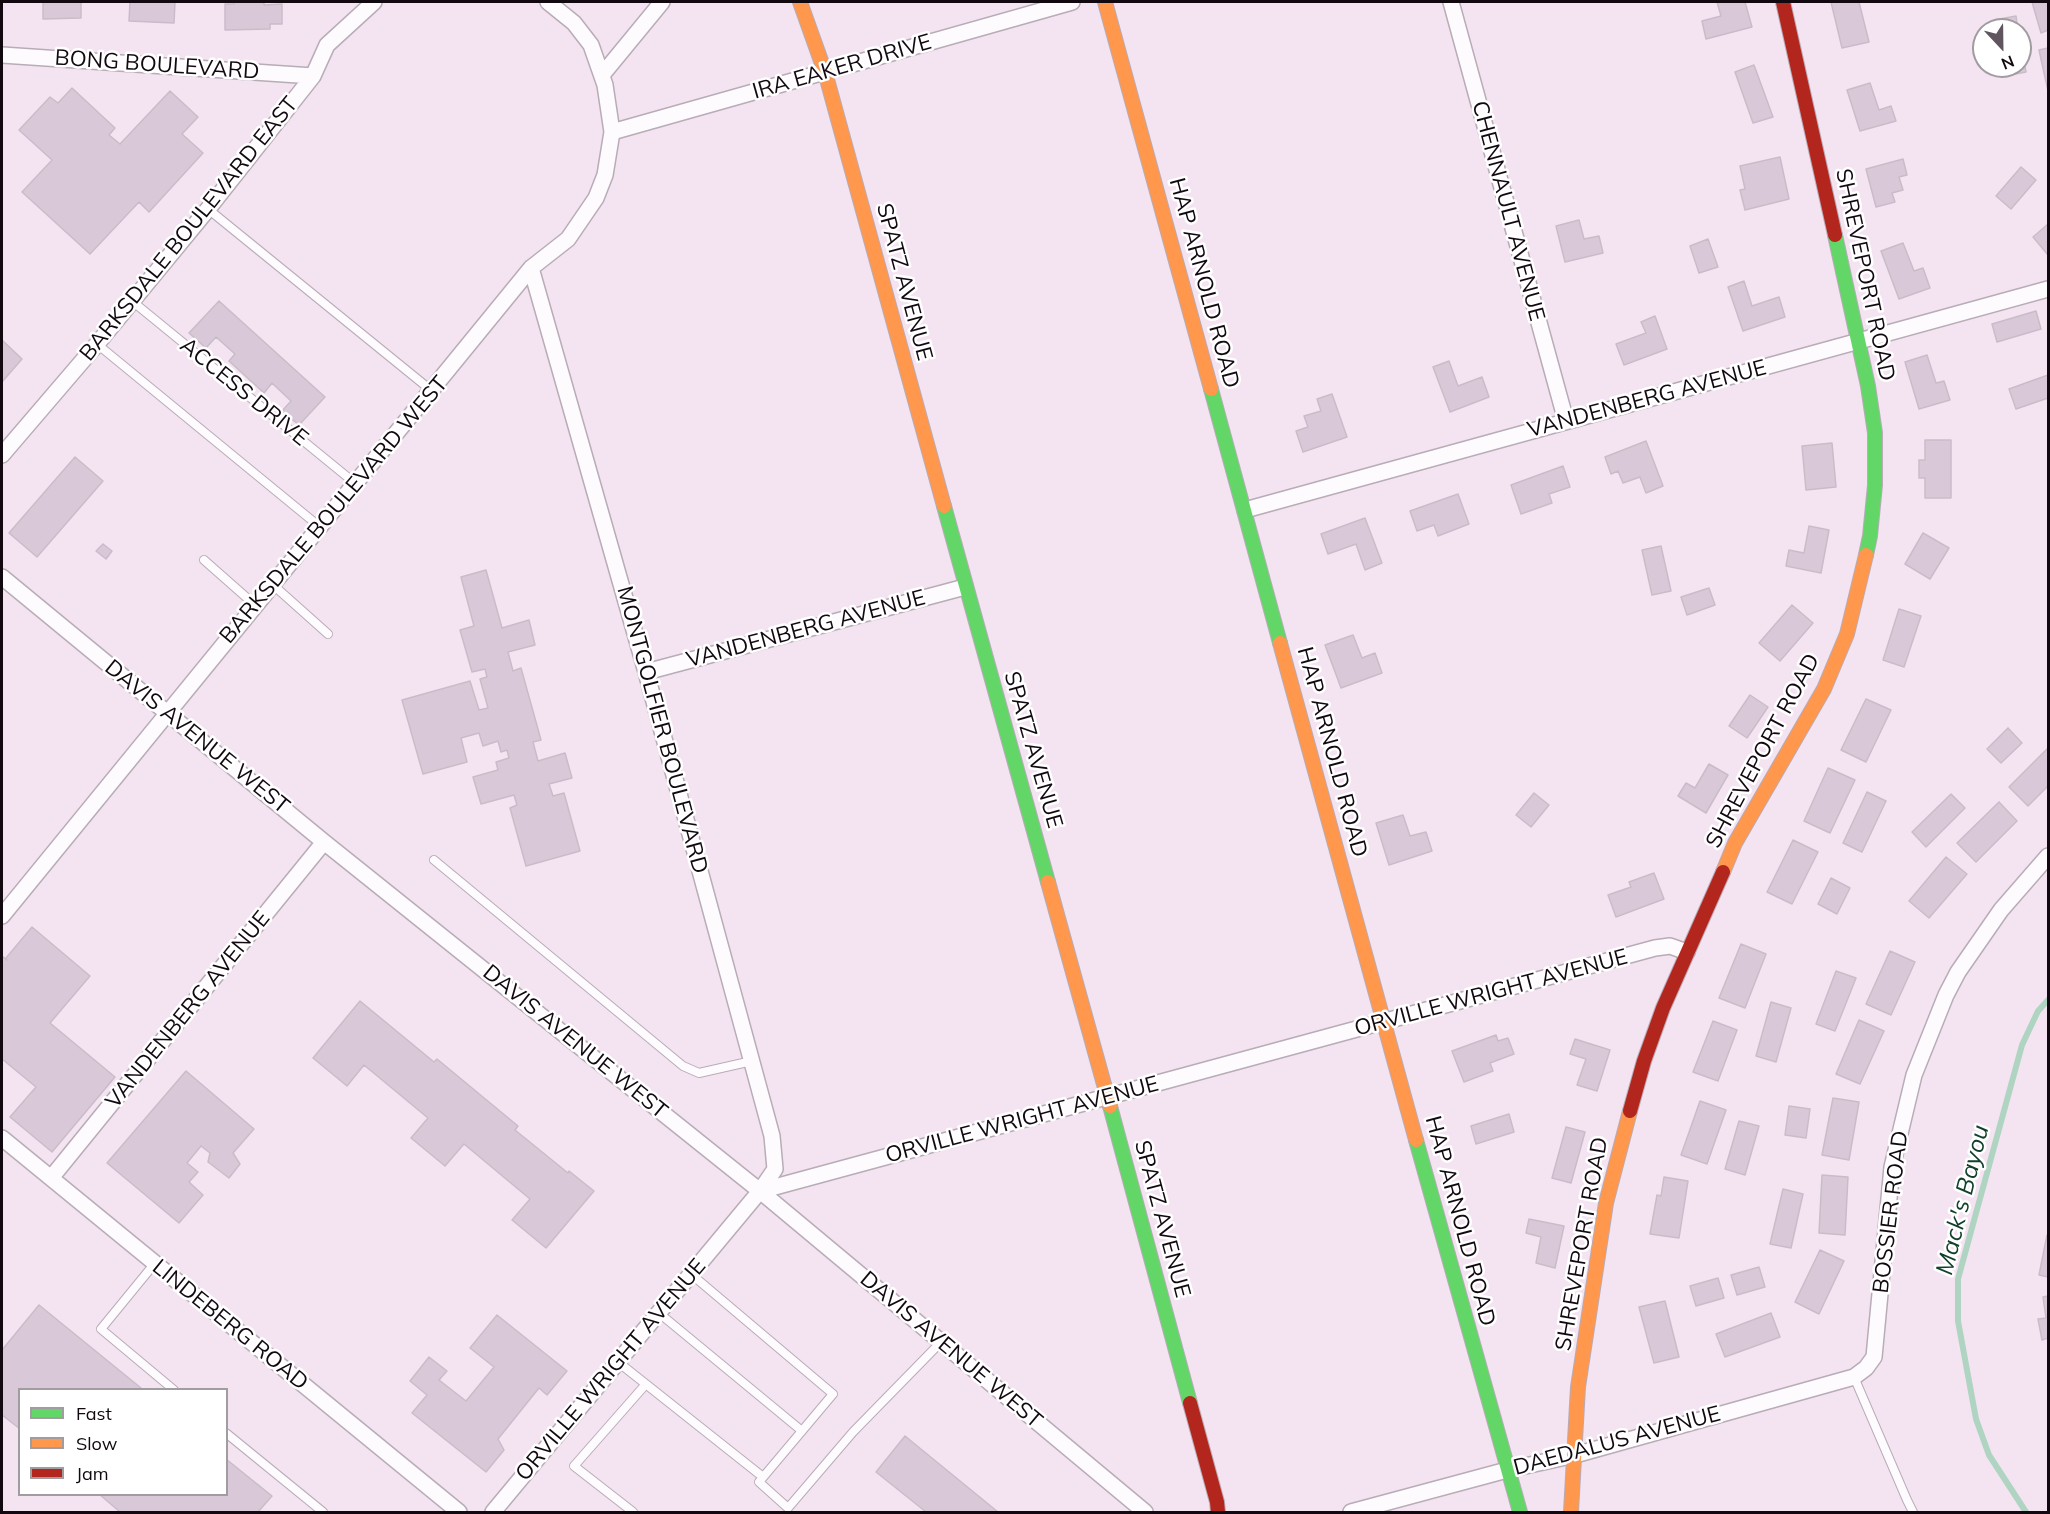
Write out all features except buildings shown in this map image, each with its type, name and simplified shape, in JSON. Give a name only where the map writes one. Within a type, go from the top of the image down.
[{"type":"street","name":"BARKSDALE BOULEVARD EAST","points":[[2,455],[97,344],[313,76],[327,45],[374,2]]},
{"type":"street","points":[[548,2],[574,23],[591,45],[604,80]]},
{"type":"street","points":[[604,80],[662,2]]},
{"type":"street","name":"SPATZ AVENUE","points":[[800,2],[825,72],[1107,1097],[1218,1512]]},
{"type":"street","name":"IRA EAKER DRIVE","points":[[612,132],[1072,2]]},
{"type":"street","name":"HAP ARNOLD ROAD","points":[[1105,2],[1520,1512]]},
{"type":"street","name":"CHENNAULT AVENUE","points":[[1451,2],[1566,421]]},
{"type":"street","name":"SHREVEPORT ROAD","points":[[1571,1512],[1578,1386],[1606,1203],[1644,1061],[1663,1008],[1735,843],[1818,699],[1847,634],[1870,536],[1875,485],[1875,433],[1858,341],[1783,2]]},
{"type":"street","name":"BONG BOULEVARD","points":[[2,55],[313,76]]},
{"type":"street","name":"BARKSDALE BOULEVARD WEST","points":[[2,916],[531,268],[568,239],[596,198],[605,175],[612,132],[604,80]]},
{"type":"street","name":"MONTGOLFIER BOULEVARD","points":[[531,268],[646,672],[772,1136],[775,1168],[760,1191]]},
{"type":"street","name":"VANDENBERG AVENUE","points":[[1245,510],[2049,289]]},
{"type":"street","name":"DAVIS AVENUE WEST","points":[[2,577],[324,842],[760,1191],[1146,1512]]},
{"type":"street","name":"VANDENBERG AVENUE","points":[[646,672],[965,587]]},
{"type":"street","name":"VANDENBERG AVENUE","points":[[51,1178],[324,842]]},
{"type":"street","name":"BOSSIER ROAD","points":[[1874,1357],[1892,1167],[1914,1075],[1946,995],[1958,972],[2001,910],[2049,856]]},
{"type":"street","name":"ORVILLE WRIGHT AVENUE","points":[[493,1512],[760,1191],[1655,948],[1670,946],[1687,952]]},
{"type":"street","name":"LINDEBERG ROAD","points":[[2,1138],[459,1512]]},
{"type":"street","name":"DAEDALUS AVENUE","points":[[1351,1512],[1507,1470],[1575,1455],[1854,1377],[1866,1368],[1874,1357]]},
{"type":"lane","points":[[207,209],[432,391]]},
{"type":"lane","name":"ACCESS DRIVE","points":[[132,301],[356,484]]},
{"type":"lane","points":[[97,344],[320,527]]},
{"type":"lane","points":[[204,560],[255,605]]},
{"type":"lane","points":[[272,584],[328,634]]},
{"type":"lane","points":[[434,860],[683,1066],[699,1073],[752,1061]]},
{"type":"lane","points":[[155,1263],[101,1329],[173,1388]]},
{"type":"lane","points":[[691,1274],[833,1394],[759,1482],[789,1508],[853,1432],[941,1342]]},
{"type":"lane","points":[[659,1313],[802,1431]]},
{"type":"lane","points":[[618,1362],[763,1477]]},
{"type":"lane","points":[[1854,1377],[1913,1512]]},
{"type":"lane","points":[[633,1512],[574,1466],[646,1384]]},
{"type":"lane","points":[[228,1435],[323,1512]]},
{"type":"waterway","name":"Mack's Bayou","points":[[2026,1512],[1989,1455],[1976,1419],[1958,1321],[1958,1279],[2022,1045],[2038,1011],[2048,1000]]},
{"type":"traffic: fast","points":[[1835,235],[1868,386],[1875,433],[1875,485],[1866,555]]},
{"type":"traffic: fast","points":[[1211,389],[1280,643]]},
{"type":"traffic: fast","points":[[944,506],[1048,882]]},
{"type":"traffic: fast","points":[[1110,1106],[1190,1403]]},
{"type":"traffic: fast","points":[[1416,1140],[1520,1512]]},
{"type":"traffic: slow","points":[[800,2],[825,72],[944,506]]},
{"type":"traffic: slow","points":[[1105,2],[1211,389]]},
{"type":"traffic: slow","points":[[1723,872],[1735,843],[1824,689],[1847,634],[1866,555]]},
{"type":"traffic: slow","points":[[1280,643],[1416,1140]]},
{"type":"traffic: slow","points":[[1048,882],[1110,1106]]},
{"type":"traffic: slow","points":[[1571,1512],[1578,1387],[1606,1203],[1630,1111]]},
{"type":"traffic: jam","points":[[1783,2],[1835,235]]},
{"type":"traffic: jam","points":[[1630,1111],[1644,1061],[1663,1008],[1723,872]]},
{"type":"traffic: jam","points":[[1190,1403],[1218,1512]]}]
